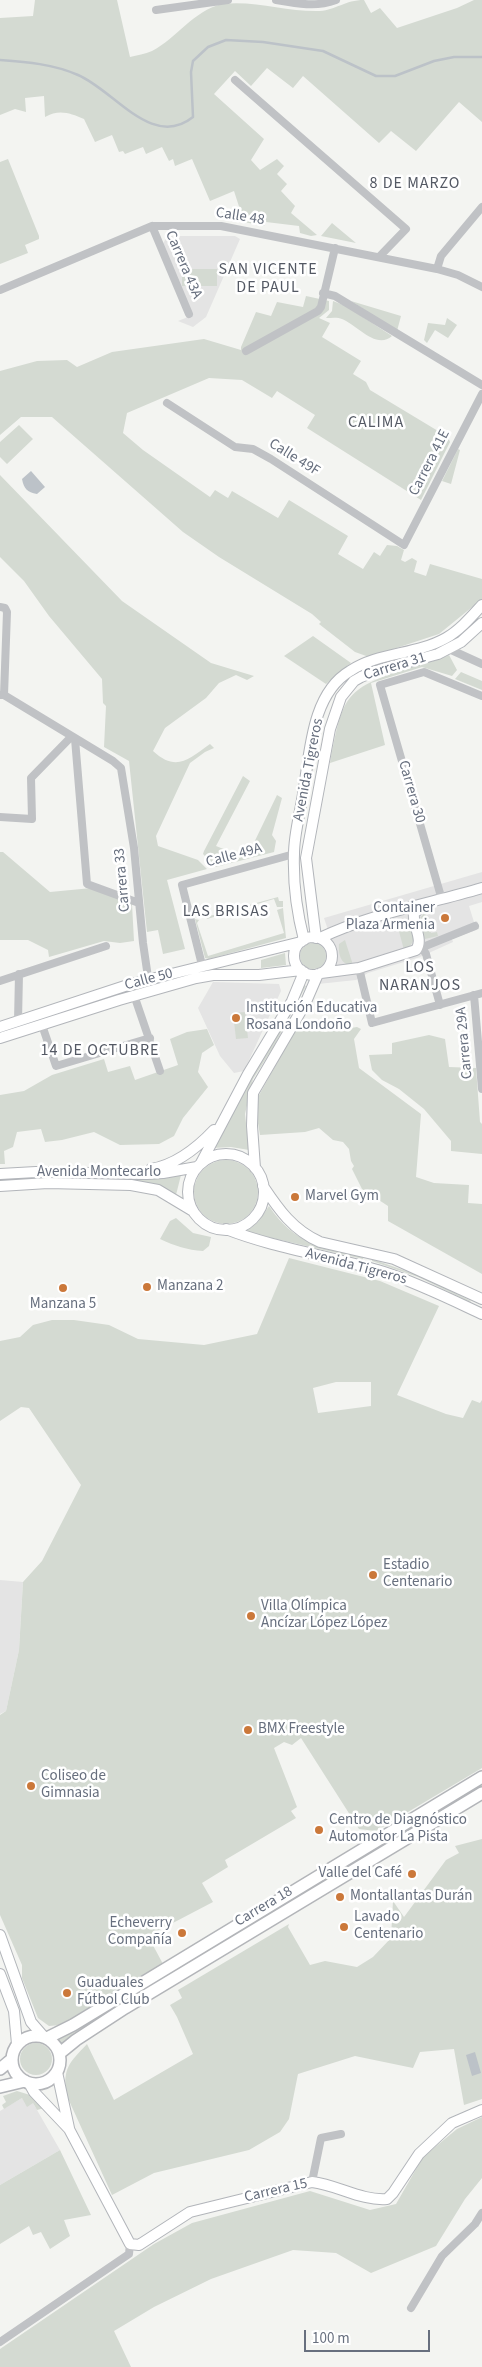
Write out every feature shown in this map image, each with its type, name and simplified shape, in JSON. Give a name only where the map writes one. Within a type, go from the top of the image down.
[{"type":"main road","name":"Avenida Tigreros","points":[[302,941],[294,854],[314,728],[329,690],[336,681],[365,662],[414,650],[447,637],[464,625],[482,605]]},
{"type":"main road","name":"Carrera 31","points":[[318,938],[306,858],[330,729],[341,697],[354,681],[370,673],[438,654],[461,642],[482,623]]},
{"type":"main road","points":[[263,1186],[263,1201],[256,1214],[245,1224],[226,1229],[207,1225],[193,1211],[188,1195],[188,1186],[220,1124],[282,1021],[299,985],[302,971],[295,958],[295,951],[302,941],[318,938],[343,928],[482,888]]},
{"type":"main road","points":[[302,971],[319,973],[360,968],[419,947],[414,913],[425,905]]},
{"type":"main road","points":[[318,938],[326,943],[332,953],[330,965],[319,973],[305,1004],[253,1093],[252,1126],[255,1168],[263,1186],[291,1224],[310,1238],[394,1259],[482,1299]]},
{"type":"main road","name":"Calle 50","points":[[0,1027],[302,941]]},
{"type":"main road","name":"Calle 50","points":[[197,971],[213,975],[259,976],[302,971]]},
{"type":"main road","points":[[283,973],[293,975],[299,985]]},
{"type":"main road","name":"Calle 50","points":[[0,1038],[134,995],[152,984]]},
{"type":"main road","points":[[105,1173],[150,1169],[175,1162],[220,1124]]},
{"type":"main road","points":[[199,1165],[212,1156],[226,1154],[240,1157],[255,1168]]},
{"type":"main road","name":"Avenida Montecarlo","points":[[0,1174],[163,1173],[199,1165]]},
{"type":"main road","name":"Avenida Montecarlo","points":[[0,1186],[48,1183],[131,1186],[158,1190],[193,1211]]},
{"type":"main road","name":"Avenida Tigreros","points":[[226,1229],[306,1254],[385,1272],[418,1284],[482,1314]]},
{"type":"main road","name":"Carrera 18","points":[[45,2037],[88,2015],[482,1777]]},
{"type":"main road","name":"Carrera 18","points":[[60,2053],[76,2040],[125,2008],[482,1793]]},
{"type":"main road","points":[[0,1935],[31,2022],[53,2043],[60,2053],[60,2065],[57,2072],[45,2082],[27,2082],[0,2087]]},
{"type":"main road","points":[[0,1974],[14,2011],[17,2044],[12,2059],[13,2068],[69,2129],[130,2244]]},
{"type":"main road","points":[[17,2044],[29,2036],[45,2037]]},
{"type":"main road","points":[[0,2068],[12,2059]]},
{"type":"main road","points":[[57,2072],[69,2129]]},
{"type":"main road","name":"Carrera 15","points":[[130,2244],[139,2244],[190,2212],[312,2182],[326,2184],[365,2198],[387,2199],[419,2154],[438,2135],[452,2122],[482,2110]]},
{"type":"street","points":[[156,10],[228,0]]},
{"type":"street","points":[[276,0],[306,6],[322,5],[336,0]]},
{"type":"street","points":[[235,80],[406,229],[379,257]]},
{"type":"street","points":[[437,270],[441,256],[482,206]]},
{"type":"street","name":"Calle 48","points":[[0,290],[152,226],[221,226],[437,270],[458,275],[482,287]]},
{"type":"street","name":"Carrera 43A","points":[[152,226],[189,314]]},
{"type":"street","points":[[246,351],[318,311],[321,307],[335,248]]},
{"type":"street","points":[[323,293],[335,296],[482,385]]},
{"type":"street","name":"Carrera 41E","points":[[404,545],[482,394]]},
{"type":"street","name":"Calle 49F","points":[[166,403],[235,447],[253,449],[271,459],[404,545]]},
{"type":"street","points":[[0,607],[5,608],[7,612],[2,695],[73,738]]},
{"type":"street","points":[[448,649],[482,664]]},
{"type":"street","name":"Carrera 30","points":[[442,900],[380,685],[424,672],[482,696]]},
{"type":"street","points":[[0,817],[32,818],[31,778],[73,738]]},
{"type":"street","points":[[73,738],[87,884],[138,903]]},
{"type":"street","name":"Carrera 33","points":[[73,738],[113,761],[121,768],[134,848],[138,903],[152,984]]},
{"type":"street","name":"Calle 49A","points":[[197,971],[182,885],[294,854]]},
{"type":"street","points":[[440,1005],[426,954],[419,947],[475,926]]},
{"type":"street","points":[[0,980],[106,946]]},
{"type":"street","points":[[360,968],[372,1023],[478,994]]},
{"type":"street","points":[[18,1021],[19,974]]},
{"type":"street","name":"Carrera 29A","points":[[478,994],[482,1088]]},
{"type":"street","points":[[134,995],[160,1071]]},
{"type":"street","points":[[42,1024],[56,1066],[150,1038]]},
{"type":"street","points":[[312,2182],[321,2138],[341,2134]]},
{"type":"street","points":[[411,2308],[442,2256],[475,2224],[482,2213]]},
{"type":"street","points":[[0,2342],[129,2254],[130,2244]]},
{"type":"shaded area","points":[[35,0],[117,0],[130,57],[144,54],[161,46],[202,12],[222,4],[234,3],[320,11],[357,0],[364,0],[371,13],[380,8],[397,28],[457,8],[474,0],[482,0],[482,122],[459,102],[416,151],[391,131],[379,143],[303,76],[293,88],[267,68],[251,86],[235,71],[214,94],[264,139],[251,160],[260,170],[277,159],[284,166],[277,174],[287,184],[281,191],[295,206],[291,213],[317,235],[311,236],[300,233],[299,226],[266,222],[264,226],[244,222],[234,191],[210,201],[192,159],[175,166],[173,159],[169,161],[162,147],[146,154],[143,147],[125,154],[123,151],[119,152],[112,135],[95,142],[84,119],[64,113],[55,113],[45,117],[44,96],[25,98],[26,112],[15,109],[0,115],[0,18],[33,16]]},
{"type":"shaded area","points":[[8,159],[39,239],[25,245],[28,253],[0,264],[0,162]]},
{"type":"shaded area","points":[[332,223],[356,243],[321,236]]},
{"type":"shaded area","points":[[167,236],[235,236],[240,239],[206,317],[193,327],[178,321],[193,315],[163,244]]},
{"type":"shaded area","points":[[182,269],[217,269],[217,286],[182,286]]},
{"type":"shaded area","points":[[306,296],[329,301],[329,310],[319,318],[330,323],[322,337],[361,361],[353,374],[366,382],[370,390],[448,437],[450,442],[421,500],[307,428],[315,415],[277,391],[272,398],[242,380],[209,378],[127,413],[123,433],[143,450],[210,497],[215,490],[228,498],[232,491],[278,518],[289,500],[348,536],[338,554],[363,569],[374,552],[380,556],[387,545],[397,546],[404,550],[401,560],[405,562],[412,558],[417,561],[414,572],[426,576],[430,564],[482,579],[482,599],[439,634],[369,657],[355,652],[319,624],[321,622],[312,614],[219,557],[183,532],[52,417],[21,417],[0,435],[0,371],[37,361],[67,360],[77,367],[112,352],[204,339],[241,350],[256,312],[271,316],[277,302],[303,307]]},
{"type":"shaded area","points":[[333,301],[346,306],[392,336],[386,340],[380,340],[367,335],[342,319],[326,318],[332,311]]},
{"type":"shaded area","points":[[351,301],[401,316],[397,331]]},
{"type":"shaded area","points":[[447,318],[457,325],[448,338],[435,330],[427,343],[424,340],[428,323],[445,325]]},
{"type":"shaded area","points":[[19,425],[33,439],[7,464],[0,457],[0,442]]},
{"type":"shaded area","points":[[458,449],[460,450],[451,484],[442,481]]},
{"type":"shaded area","points":[[31,471],[45,487],[37,494],[26,490],[22,479]]},
{"type":"shaded area","points":[[0,475],[122,601],[211,663],[254,676],[247,680],[236,675],[219,683],[206,698],[165,728],[153,751],[169,761],[175,762],[188,759],[210,744],[214,748],[190,763],[156,836],[158,846],[198,860],[207,869],[167,880],[185,949],[163,954],[158,930],[147,932],[129,761],[104,747],[106,706],[103,703],[102,679],[49,616],[24,581],[0,557]]},
{"type":"shaded area","points":[[313,636],[351,663],[326,684],[284,656]]},
{"type":"shaded area","points":[[449,655],[457,670],[452,676],[422,667],[371,683],[385,745],[330,763],[344,708],[360,688],[390,674]]},
{"type":"shaded area","points":[[461,672],[482,681],[482,690],[455,679]]},
{"type":"shaded area","points":[[243,776],[250,781],[216,846],[236,854],[249,853],[277,795],[282,798],[272,835],[276,841],[274,852],[216,867],[203,854]]},
{"type":"shaded area","points":[[0,852],[3,852],[50,892],[92,888],[132,904],[134,941],[120,943],[104,941],[49,957],[48,950],[28,940],[0,940]]},
{"type":"shaded area","points":[[482,872],[482,902],[469,906],[474,922],[477,921],[479,929],[452,939],[453,942],[420,957],[368,973],[356,980],[318,984],[335,967],[337,957],[324,918]]},
{"type":"shaded area","points":[[278,897],[279,901],[283,901],[283,907],[277,907],[274,899],[207,919],[206,917]]},
{"type":"shaded area","points":[[283,908],[286,938],[209,959],[205,958],[195,919],[199,920],[197,923],[208,956],[284,933],[277,910]]},
{"type":"shaded area","points":[[425,912],[431,933],[437,932],[438,936],[425,939],[420,918]]},
{"type":"shaded area","points":[[408,921],[413,929],[414,937],[411,945],[404,950],[397,924]]},
{"type":"shaded area","points":[[345,940],[353,965],[346,964],[341,959],[339,944]]},
{"type":"shaded area","points":[[313,943],[322,947],[326,956],[322,965],[313,969],[304,965],[300,956],[304,947]]},
{"type":"shaded area","points":[[285,953],[286,965],[261,968],[261,960]]},
{"type":"shaded area","name":"Institución Educativa Rosana Londoño","points":[[213,982],[279,984],[281,991],[244,1071],[234,1073],[220,1056],[198,1008]]},
{"type":"shaded area","points":[[304,985],[306,986],[274,1046],[253,1079],[245,1114],[249,1150],[231,1147],[213,1148],[251,1077]]},
{"type":"shaded area","points":[[245,1012],[248,1038],[236,1039],[233,1013]]},
{"type":"shaded area","points":[[302,1018],[300,1029],[326,1032],[357,1027],[361,1029],[354,1039],[359,1068],[421,1114],[416,1177],[434,1183],[469,1185],[468,1203],[482,1204],[482,1274],[388,1221],[388,1206],[362,1189],[352,1169],[354,1166],[349,1149],[343,1142],[333,1140],[319,1128],[305,1132],[260,1135],[256,1112],[258,1097]]},
{"type":"shaded area","points":[[207,1029],[214,1045],[202,1053],[198,1072],[208,1087],[183,1118],[174,1136],[159,1144],[120,1145],[94,1132],[45,1142],[41,1129],[17,1132],[13,1147],[4,1151],[5,1164],[0,1164],[0,1095],[24,1091],[52,1075],[104,1059],[108,1072],[130,1066],[135,1080],[178,1065],[170,1039],[187,1032]]},
{"type":"shaded area","points":[[429,1035],[445,1039],[449,1067],[476,1068],[480,1122],[482,1124],[482,1154],[451,1151],[451,1141],[424,1109],[399,1089],[382,1080],[372,1070],[369,1055],[392,1054],[392,1043]]},
{"type":"shaded area","points":[[220,1160],[232,1160],[249,1169],[256,1180],[258,1192],[256,1204],[249,1215],[232,1224],[220,1224],[208,1219],[199,1210],[194,1198],[194,1186],[199,1174],[208,1165]]},
{"type":"shaded area","points":[[181,1175],[176,1195],[160,1185],[126,1180],[166,1178]]},
{"type":"shaded area","points":[[269,1206],[288,1229],[299,1236],[322,1247],[364,1256],[363,1259],[246,1232],[258,1222]]},
{"type":"shaded area","points":[[176,1218],[193,1233],[211,1237],[209,1246],[203,1251],[181,1247],[160,1239],[170,1221]]},
{"type":"shaded area","name":"Villa Olímpica Ancízar López López","points":[[289,1258],[380,1281],[439,1306],[397,1395],[446,1414],[463,1418],[472,1400],[480,1403],[482,1400],[482,1768],[376,1831],[359,1829],[301,1738],[292,1745],[284,1742],[274,1748],[297,1807],[291,1811],[296,1818],[225,1860],[228,1867],[202,1883],[213,1902],[148,1936],[163,1964],[70,2021],[61,2025],[49,2026],[38,2018],[22,1978],[22,1965],[0,1915],[0,1715],[6,1711],[19,1650],[23,1582],[42,1561],[81,1485],[29,1408],[21,1407],[0,1421],[0,1341],[20,1337],[33,1325],[52,1320],[74,1320],[109,1325],[138,1339],[204,1345],[257,1334]],"holes":[[[336,1382],[371,1382],[371,1406],[318,1413],[313,1388]]]},
{"type":"shaded area","points":[[372,1259],[423,1277],[471,1301],[418,1277],[372,1261]]},
{"type":"shaded area","points":[[0,1580],[23,1582],[19,1650],[6,1711],[0,1714]]},
{"type":"shaded area","points":[[482,1783],[482,1787],[68,2039],[62,2046],[58,2038]]},
{"type":"shaded area","points":[[482,1839],[482,2099],[464,2105],[454,2049],[420,2052],[413,2068],[355,2056],[298,2074],[289,2119],[280,2132],[249,2150],[154,2173],[112,2195],[66,2094],[65,2078],[69,2066],[87,2044],[114,2100],[193,2054],[170,2005],[182,1998],[178,1990],[289,1924],[288,1927],[310,1965],[325,1961],[357,1967],[373,1957],[391,1938],[393,1901],[404,1917],[446,1860],[459,1853],[455,1846]]},
{"type":"shaded area","points":[[36,2043],[42,2044],[47,2048],[51,2053],[51,2065],[47,2070],[42,2074],[36,2075],[30,2074],[25,2070],[21,2065],[20,2059],[21,2053],[25,2048],[30,2044]]},
{"type":"shaded area","points":[[475,2052],[481,2073],[472,2076],[466,2055]]},
{"type":"shaded area","points":[[17,2091],[30,2095],[44,2108],[37,2110],[33,2103],[27,2107],[22,2098],[4,2109],[2,2105],[6,2102],[3,2096]]},
{"type":"shaded area","points":[[22,2098],[33,2103],[60,2150],[0,2185],[0,2111]]},
{"type":"shaded area","points":[[482,2117],[482,2178],[465,2199],[436,2246],[371,2273],[336,2253],[293,2250],[211,2279],[154,2307],[114,2331],[131,2367],[0,2367],[0,2349],[154,2244],[192,2223],[310,2191],[370,2210],[396,2204],[423,2157],[457,2129]]},
{"type":"shaded area","points":[[60,2150],[91,2215],[64,2220],[70,2236],[50,2249],[41,2232],[33,2235],[29,2226],[0,2244],[0,2185]]},
{"type":"waterway","points":[[0,60],[49,66],[69,71],[92,82],[134,114],[148,122],[163,126],[178,125],[193,117],[191,72],[193,61],[208,47],[226,40],[263,42],[323,51],[376,76],[395,76],[434,61],[454,57],[482,57]]},
{"type":"place","name":"Container Plaza Armenia","points":[[445,918]]},
{"type":"place","name":"Institución Educativa Rosana Londoño","points":[[236,1018]]},
{"type":"place","name":"Marvel Gym","points":[[295,1197]]},
{"type":"place","name":"Manzana 2","points":[[147,1287]]},
{"type":"place","name":"Manzana 5","points":[[63,1288]]},
{"type":"place","name":"Estadio Centenario","points":[[373,1575]]},
{"type":"place","name":"Villa Olímpica Ancízar López López","points":[[251,1616]]},
{"type":"place","name":"BMX Freestyle","points":[[248,1730]]},
{"type":"place","name":"Coliseo de Gimnasia","points":[[31,1786]]},
{"type":"place","name":"Centro de Diagnóstico Automotor La Pista","points":[[319,1830]]},
{"type":"place","name":"Valle del Café","points":[[412,1874]]},
{"type":"place","name":"Montallantas Durán","points":[[340,1897]]},
{"type":"place","name":"Lavado Centenario","points":[[344,1927]]},
{"type":"place","name":"Echeverry Compañía","points":[[182,1933]]},
{"type":"place","name":"Guaduales Fútbol Club","points":[[67,1993]]},
{"type":"district","name":"8 DE MARZO","points":[[415,184]]},
{"type":"district","name":"SAN VICENTE DE PAUL","points":[[268,279]]},
{"type":"district","name":"CALIMA","points":[[376,423]]},
{"type":"district","name":"LAS BRISAS","points":[[226,912]]},
{"type":"district","name":"LOS NARANJOS","points":[[420,977]]},
{"type":"district","name":"14 DE OCTUBRE","points":[[100,1051]]}]
